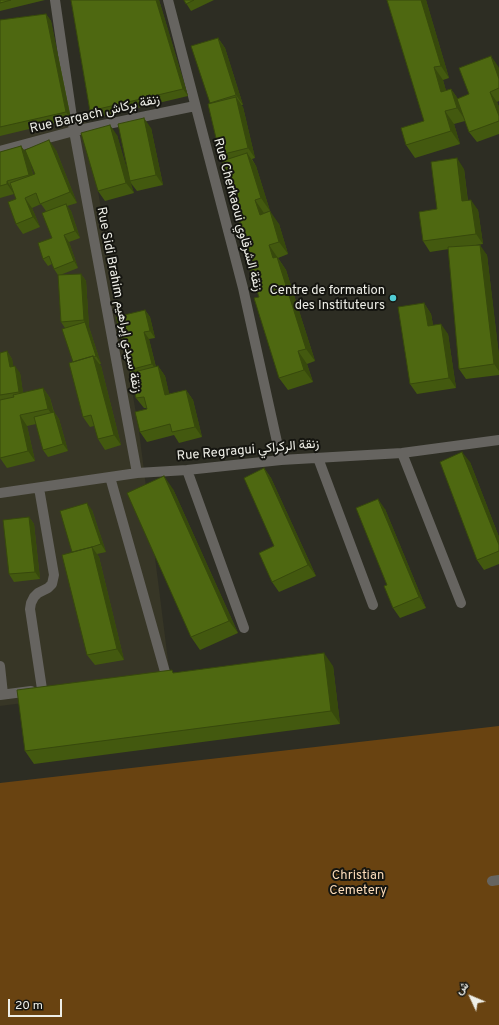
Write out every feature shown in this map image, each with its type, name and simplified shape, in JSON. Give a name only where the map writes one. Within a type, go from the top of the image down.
[{"type":"street","name":"Rue Sidi Brahim زنقة سيدي إبراهيم","points":[[55,0],[54,18],[74,132],[138,473]]},
{"type":"street","name":"Rue Cherkaoui زنقة الشرقاوي","points":[[168,0],[243,288],[281,460]]},
{"type":"street","name":"Rue Bargach زنقة بركاش","points":[[0,152],[74,132],[195,106]]},
{"type":"street","name":"Rue Regragui زنقة الركراكي","points":[[0,493],[138,473],[187,470],[281,460],[402,453],[499,440]]},
{"type":"street","points":[[402,453],[461,603]]},
{"type":"street","points":[[318,458],[373,606]]},
{"type":"street","points":[[187,470],[244,628]]},
{"type":"street","points":[[110,477],[167,679]]},
{"type":"street","points":[[0,666],[2,694],[46,689],[30,609],[31,602],[34,597],[52,584],[54,575],[39,488]]},
{"type":"shaded area","points":[[85,115],[139,431],[171,684],[0,706],[0,134]]},
{"type":"green space","name":"Christian Cemetery","points":[[499,726],[499,1025],[0,1025],[0,783]]},
{"type":"building","points":[[0,0],[11,0],[0,3]]},
{"type":"building","points":[[71,0],[156,0],[183,89],[90,111]]},
{"type":"building","points":[[184,0],[194,0],[186,4]]},
{"type":"building","points":[[387,0],[421,0],[441,66],[434,67],[441,92],[451,89],[457,108],[445,111],[451,131],[406,145],[401,128],[424,121]]},
{"type":"building","points":[[46,14],[66,112],[0,127],[0,20]]},
{"type":"building","points":[[218,38],[236,95],[210,103],[191,46]]},
{"type":"building","points":[[491,56],[499,79],[499,88],[490,92],[499,116],[499,121],[469,132],[457,99],[469,94],[459,68]]},
{"type":"building","points":[[236,97],[248,148],[220,155],[208,104]]},
{"type":"building","points":[[144,118],[156,175],[130,181],[118,124]]},
{"type":"building","points":[[110,125],[126,183],[98,191],[81,133]]},
{"type":"building","points":[[49,140],[70,192],[40,204],[36,193],[25,198],[33,217],[16,224],[8,202],[16,199],[10,183],[35,174],[25,150]]},
{"type":"building","points":[[21,146],[29,175],[7,181],[7,184],[0,186],[0,152]]},
{"type":"building","points":[[247,153],[261,198],[255,200],[260,215],[270,211],[279,242],[269,245],[273,258],[277,257],[306,349],[298,351],[304,370],[279,378],[254,298],[259,297],[248,264],[251,263],[239,223],[241,222],[222,161]]},
{"type":"building","points":[[457,158],[462,201],[471,200],[476,234],[423,241],[419,212],[437,209],[431,162]]},
{"type":"building","points":[[66,204],[75,231],[64,235],[74,261],[54,269],[49,256],[43,259],[38,243],[52,238],[42,213]]},
{"type":"building","points":[[480,245],[494,364],[459,369],[448,247]]},
{"type":"building","points":[[81,274],[84,320],[61,322],[58,275]]},
{"type":"building","points":[[424,303],[428,326],[441,324],[449,378],[410,384],[398,307]]},
{"type":"building","points":[[145,310],[150,331],[144,332],[152,364],[129,370],[116,317]]},
{"type":"building","points":[[85,322],[96,356],[73,362],[62,329]]},
{"type":"building","points":[[7,351],[10,367],[15,366],[19,392],[0,395],[0,353]]},
{"type":"building","points":[[93,356],[114,435],[98,439],[91,415],[83,417],[69,363]]},
{"type":"building","points":[[158,366],[165,395],[186,390],[195,427],[172,432],[170,424],[140,432],[135,412],[147,409],[144,397],[136,398],[130,373]]},
{"type":"building","points":[[43,388],[48,409],[20,415],[28,451],[0,458],[0,400],[14,397],[13,395]]},
{"type":"building","points":[[54,412],[63,444],[43,450],[34,417]]},
{"type":"building","points":[[462,452],[499,545],[499,551],[477,560],[440,462]]},
{"type":"building","points":[[264,468],[308,565],[272,582],[259,553],[274,546],[244,478]]},
{"type":"building","points":[[164,476],[229,621],[191,637],[127,493]]},
{"type":"building","points":[[378,499],[419,597],[393,608],[384,586],[387,585],[356,508]]},
{"type":"building","points":[[87,503],[101,544],[72,552],[60,511]]},
{"type":"building","points":[[29,517],[35,572],[9,574],[3,520]]},
{"type":"building","points":[[92,547],[117,649],[87,655],[62,555]]},
{"type":"building","points":[[324,653],[331,711],[25,751],[17,690],[172,670],[173,673]]},
{"type":"place","name":"Centre de formation des Instituteurs","points":[[393,298]]}]
